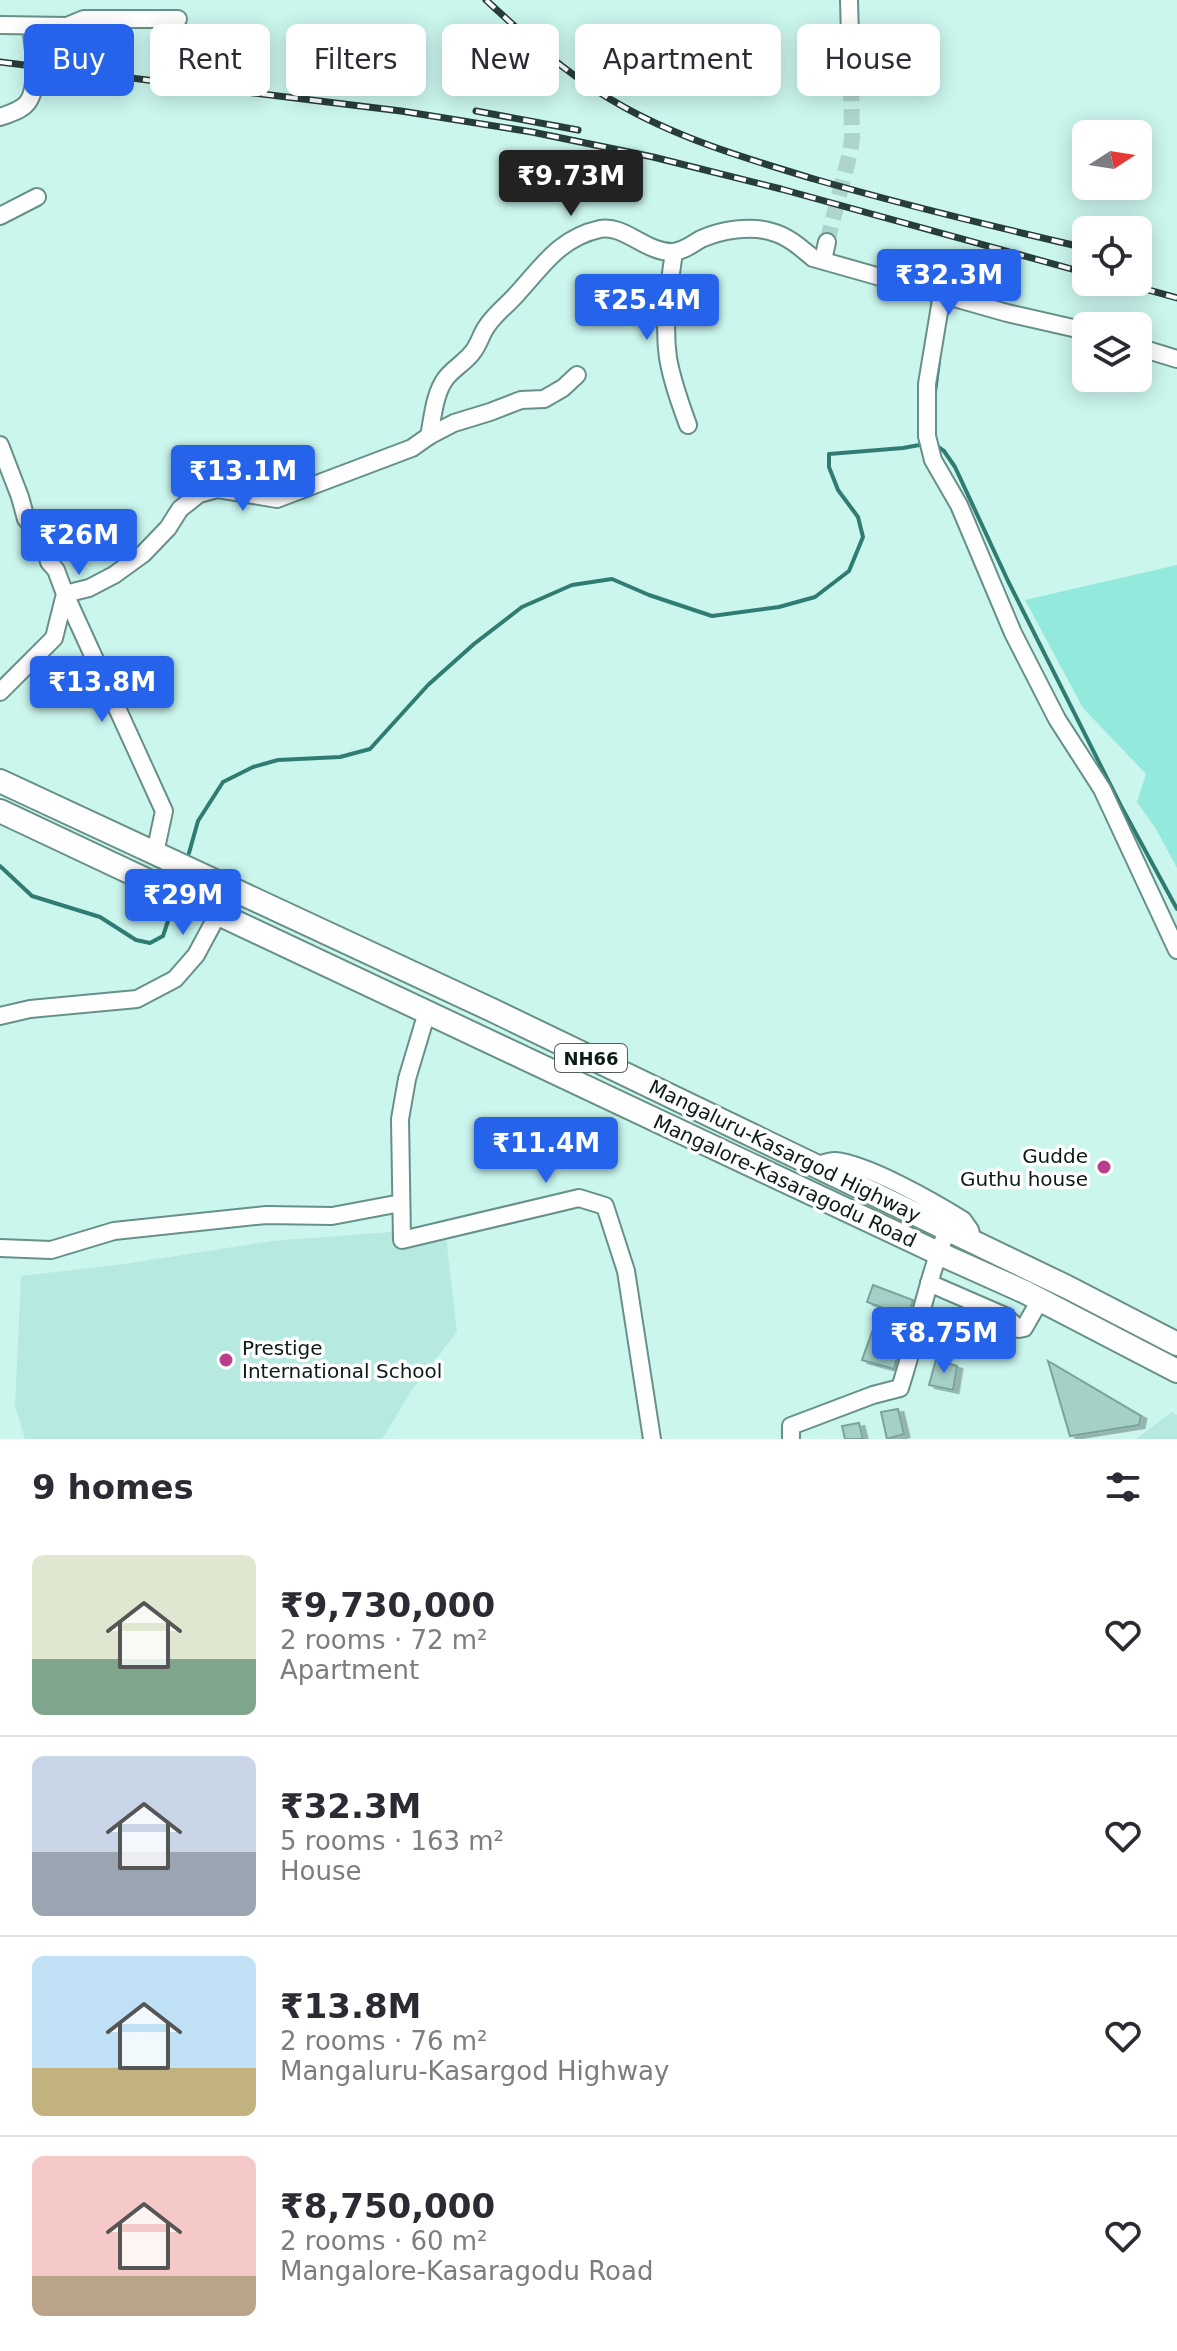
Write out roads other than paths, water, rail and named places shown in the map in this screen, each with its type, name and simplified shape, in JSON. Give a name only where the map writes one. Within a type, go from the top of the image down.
[{"type":"highway","name":"Mangaluru-Kasargod Highway","points":[[0,781],[506,1017],[816,1166],[951,1222],[973,1241],[1177,1344]]},
{"type":"highway","name":"Mangalore-Kasaragodu Road","points":[[0,811],[1040,1300],[1177,1371]]},
{"type":"street","points":[[849,0],[850,24]]},
{"type":"street","points":[[72,24],[84,19],[178,19]]},
{"type":"street","points":[[0,25],[24,26]]},
{"type":"street","points":[[0,117],[27,105],[32,96]]},
{"type":"street","points":[[0,216],[37,197]]},
{"type":"street","points":[[429,436],[437,397],[446,377],[474,351],[497,312],[560,246],[603,228],[623,232],[647,247],[674,252],[723,232],[747,229],[772,231],[787,238],[813,258],[1007,313],[1072,328]]},
{"type":"street","points":[[823,260],[827,242]]},
{"type":"street","points":[[674,252],[666,323],[668,358],[688,425]]},
{"type":"street","points":[[942,294],[927,384],[928,443],[933,460],[959,505],[1013,633],[1057,719],[1102,789],[1177,950]]},
{"type":"street","points":[[1152,351],[1177,359]]},
{"type":"street","points":[[65,594],[89,588],[143,554],[168,528],[180,509],[199,494],[217,489],[277,499],[412,448],[454,423],[521,400],[544,399],[577,375]]},
{"type":"street","points":[[0,445],[26,519],[44,541],[49,562],[56,570],[164,811],[155,853]]},
{"type":"street","points":[[0,692],[54,638],[65,594]]},
{"type":"street","points":[[0,1016],[30,1009],[137,999],[175,979],[196,955],[218,914]]},
{"type":"street","points":[[427,1012],[407,1079],[400,1119],[402,1240],[579,1198],[605,1206],[626,1271],[652,1439]]},
{"type":"street","points":[[0,1248],[51,1250],[114,1231],[266,1215],[332,1216],[401,1203]]},
{"type":"street","points":[[791,1439],[791,1426],[900,1388],[938,1253],[951,1222]]},
{"type":"street","points":[[929,1283],[1005,1316],[1019,1329],[1024,1328],[1040,1300]]},
{"type":"waterway","points":[[935,392],[939,361]]},
{"type":"waterway","points":[[189,853],[198,821],[223,782],[253,767],[278,760],[340,757],[370,749],[428,685],[474,644],[522,607],[572,585],[612,579],[712,616],[779,607],[815,597],[849,571],[863,537],[858,517],[838,490],[829,467],[829,454],[925,444]]},
{"type":"waterway","points":[[934,444],[944,451],[955,467],[1008,581],[1121,806],[1177,909]]},
{"type":"waterway","points":[[0,866],[32,896],[100,917],[136,940],[150,943],[163,936],[171,912]]},
{"type":"tunnel","points":[[827,242],[850,153],[851,96]]},
{"type":"railway","points":[[486,0],[577,77],[659,125],[761,163],[848,189],[1072,245]]},
{"type":"railway","points":[[0,62],[401,111],[532,132],[653,157],[781,189],[1072,269]]},
{"type":"railway","points":[[476,111],[578,130]]},
{"type":"railway","points":[[1152,291],[1177,298]]},
{"type":"place","name":"Gudde Guthu house","points":[[1104,1167]]},
{"type":"place","name":"Prestige International School","points":[[226,1360]]}]
